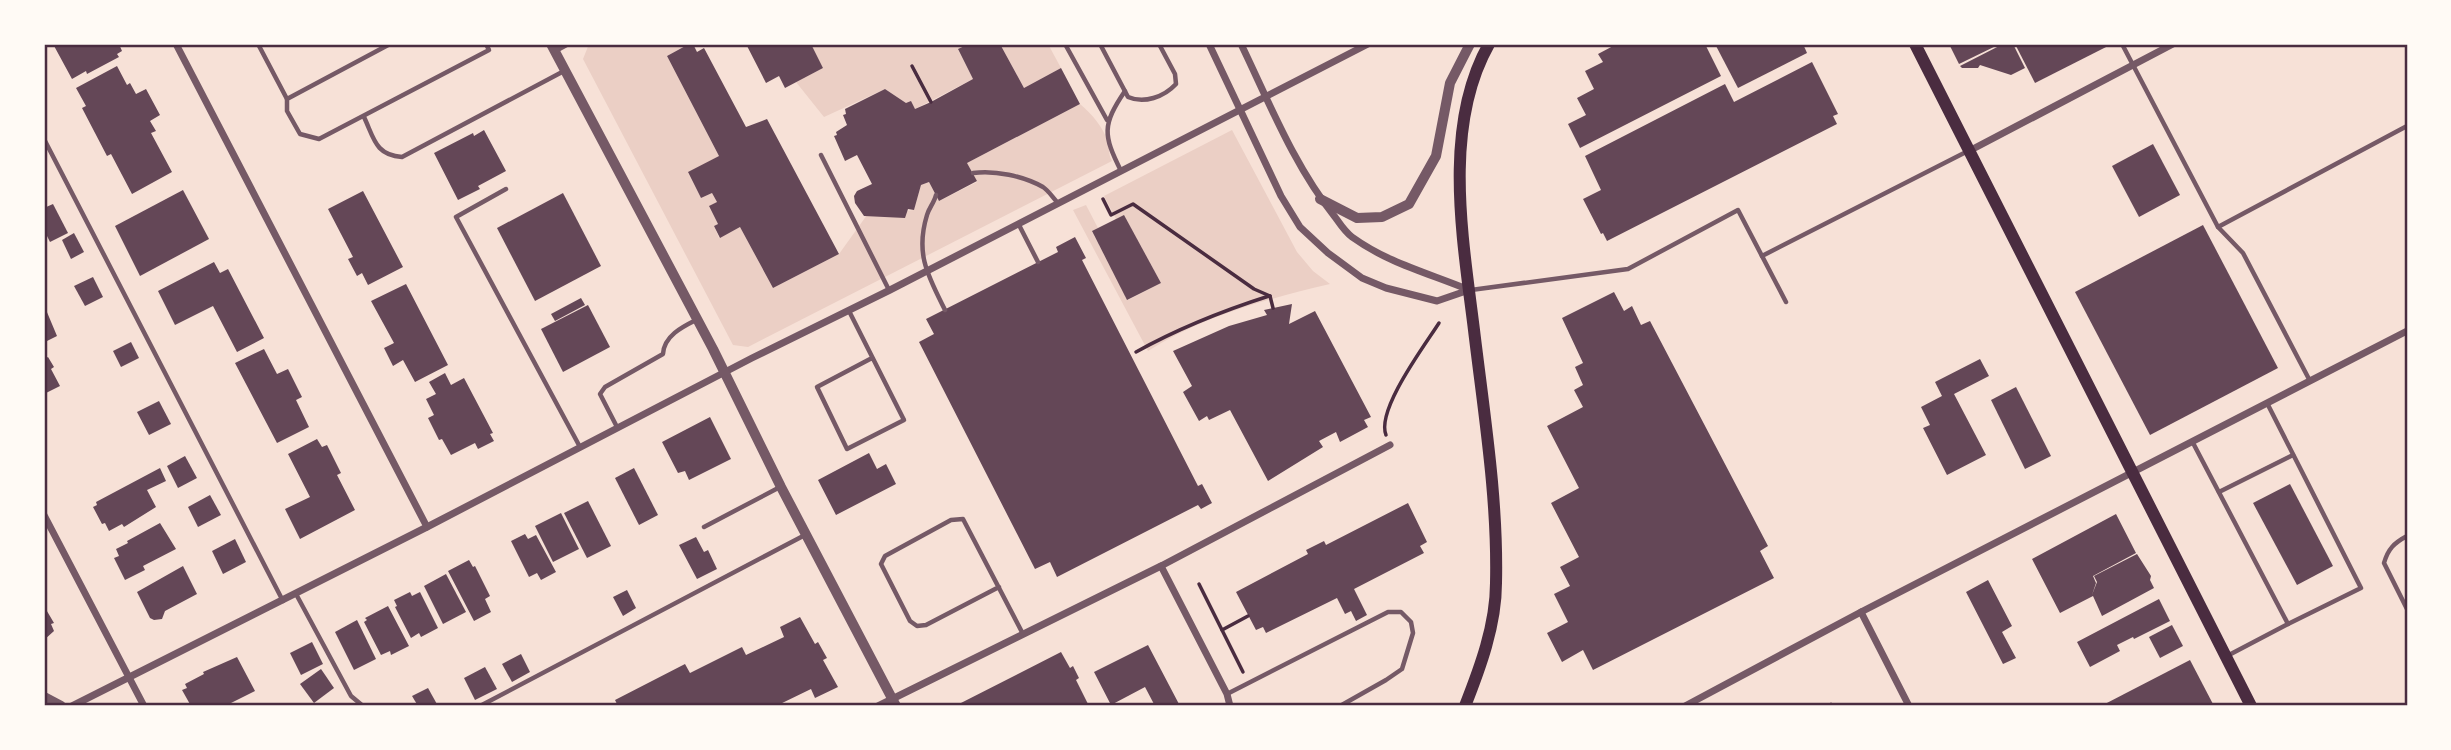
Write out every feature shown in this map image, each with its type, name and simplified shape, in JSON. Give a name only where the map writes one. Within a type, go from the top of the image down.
[{"type":"main road","points":[[1465,706],[1477,677],[1489,632],[1497,586],[1494,495],[1469,290],[1461,204],[1460,149],[1471,89],[1480,59],[1489,44]]},
{"type":"main road","points":[[1915,44],[2251,706]]},
{"type":"street","points":[[176,44],[427,527]]},
{"type":"street","points":[[566,44],[553,47],[894,702]]},
{"type":"street","points":[[1209,44],[1281,196],[1300,227],[1328,253],[1362,278],[1407,294],[1437,301],[1469,290]]},
{"type":"street","points":[[1241,44],[1320,199],[1349,235],[1379,255],[1407,268],[1469,290]]},
{"type":"street","points":[[72,706],[284,601],[1368,44]]},
{"type":"street","points":[[1320,199],[1357,218],[1382,217],[1409,204],[1436,156],[1450,83],[1470,44]]},
{"type":"street","points":[[1969,151],[2173,44]]},
{"type":"street","points":[[1685,706],[1861,612],[2407,331]]},
{"type":"street","points":[[878,706],[894,702],[1161,566],[1390,445]]},
{"type":"street","points":[[44,515],[144,706]]},
{"type":"street","points":[[1161,566],[1227,694],[1230,706]]},
{"type":"street","points":[[1861,612],[1909,706]]},
{"type":"street","points":[[44,697],[61,706]]},
{"type":"lane","points":[[258,44],[288,99],[287,111],[300,134],[319,139],[489,50],[486,44]]},
{"type":"lane","points":[[288,99],[390,44]]},
{"type":"lane","points":[[1065,44],[1108,120]]},
{"type":"lane","points":[[1100,44],[1128,97],[1141,101],[1156,97],[1175,84],[1175,74],[1159,44]]},
{"type":"lane","points":[[2122,44],[2218,227],[2243,253],[2310,381]]},
{"type":"lane","points":[[364,117],[379,150],[391,156],[402,157],[565,71]]},
{"type":"lane","points":[[1121,171],[1112,155],[1106,132],[1108,120],[1125,91]]},
{"type":"lane","points":[[2218,227],[2407,126]]},
{"type":"lane","points":[[44,139],[284,601]]},
{"type":"lane","points":[[1762,256],[1969,151]]},
{"type":"lane","points":[[821,155],[890,290]]},
{"type":"lane","points":[[973,173],[990,171],[1032,183],[1045,189],[1058,203]]},
{"type":"lane","points":[[506,189],[456,217],[580,447]]},
{"type":"lane","points":[[936,195],[927,214],[922,253],[926,272],[945,310]]},
{"type":"lane","points":[[1469,290],[1628,269],[1738,210],[1786,302]]},
{"type":"lane","points":[[1018,224],[1038,262]]},
{"type":"lane","points":[[849,311],[904,420],[847,449],[817,387],[872,358]]},
{"type":"lane","points":[[618,428],[600,394],[605,387],[663,354],[664,346],[676,330],[696,320]]},
{"type":"lane","points":[[2226,656],[2361,588],[2267,403]]},
{"type":"lane","points":[[2192,442],[2288,624]]},
{"type":"lane","points":[[2219,492],[2293,455]]},
{"type":"lane","points":[[704,527],[781,486]]},
{"type":"lane","points":[[999,587],[926,625],[917,626],[910,621],[881,564],[885,556],[951,520],[963,519],[999,587],[1023,634]]},
{"type":"lane","points":[[480,706],[806,535]]},
{"type":"lane","points":[[2407,536],[2388,551],[2384,563],[2407,609]]},
{"type":"lane","points":[[296,594],[351,696],[363,706]]},
{"type":"lane","points":[[1227,694],[1388,612],[1401,612],[1411,622],[1413,633],[1402,669],[1340,706]]},
{"type":"path","points":[[912,66],[931,102]]},
{"type":"path","points":[[1103,200],[1111,215],[1133,204],[1254,289],[1270,296]]},
{"type":"path","points":[[1270,296],[1273,308]]},
{"type":"path","points":[[1136,352],[1212,314],[1270,296]]},
{"type":"path","points":[[1390,445],[1384,430],[1390,400],[1439,323]]},
{"type":"path","points":[[1199,584],[1248,683]]},
{"type":"path","points":[[1222,630],[1248,616]]},
{"type":"shaded area","points":[[589,44],[689,44],[667,56],[719,156],[688,173],[701,198],[712,193],[717,202],[709,207],[718,224],[714,226],[719,238],[740,227],[773,288],[839,254],[867,215],[914,210],[921,185],[929,182],[939,201],[977,182],[967,163],[1080,104],[1104,132],[1112,161],[748,347],[733,345],[583,59]]},
{"type":"shaded area","points":[[811,44],[969,44],[958,50],[973,79],[915,109],[885,89],[824,117],[796,82],[823,68]]},
{"type":"shaded area","points":[[1000,44],[1048,44],[1061,68],[1024,88]]},
{"type":"shaded area","points":[[1232,130],[1297,252],[1313,271],[1330,284],[1213,318],[1148,351],[1073,210],[1086,205],[1098,228],[1092,232],[1128,300],[1161,283],[1124,216],[1116,219],[1104,196]]},
{"type":"building","points":[[53,44],[119,44],[122,51],[117,54],[119,57],[72,79]]},
{"type":"building","points":[[693,44],[697,52],[704,48],[746,127],[767,119],[839,254],[773,288],[740,227],[720,238],[714,226],[718,224],[709,206],[717,202],[712,193],[701,198],[688,172],[719,156],[667,56]]},
{"type":"building","points":[[746,44],[811,44],[823,68],[785,88],[779,76],[766,83]]},
{"type":"building","points":[[969,44],[1000,44],[1024,88],[1061,68],[1080,104],[967,163],[977,181],[939,201],[929,182],[921,185],[914,210],[908,209],[905,218],[864,216],[855,203],[854,196],[857,191],[872,184],[857,155],[845,161],[834,136],[847,125],[843,115],[846,114],[845,109],[885,89],[906,103],[911,101],[915,109],[931,102],[973,79],[958,49]]},
{"type":"building","points":[[1615,44],[1705,44],[1721,76],[1580,148],[1568,124],[1586,115],[1577,98],[1594,89],[1585,71],[1603,62],[1598,54]]},
{"type":"building","points":[[1715,44],[1803,44],[1807,53],[1738,88]]},
{"type":"building","points":[[1949,44],[2000,44],[1959,64]]},
{"type":"building","points":[[2003,44],[2013,44],[2025,68],[2011,75],[1980,65],[1978,68],[1960,66]]},
{"type":"building","points":[[2015,44],[2112,44],[2035,83]]},
{"type":"building","points":[[1812,62],[1838,114],[1833,116],[1837,124],[1607,241],[1603,233],[1601,234],[1583,199],[1601,190],[1585,156],[1725,84],[1734,102]]},
{"type":"building","points":[[117,66],[127,85],[130,83],[136,94],[146,89],[160,115],[150,121],[156,131],[151,133],[172,172],[132,194],[111,154],[107,156],[82,108],[86,106],[76,88]]},
{"type":"building","points":[[484,130],[506,171],[458,200],[434,153]]},
{"type":"building","points":[[2153,144],[2180,195],[2139,217],[2112,166]]},
{"type":"building","points":[[183,190],[209,239],[140,276],[115,226]]},
{"type":"building","points":[[363,191],[403,267],[368,285],[362,273],[357,276],[348,259],[353,257],[328,209]]},
{"type":"building","points":[[563,193],[601,266],[535,301],[497,228]]},
{"type":"building","points":[[53,204],[68,233],[50,242],[44,230],[44,208]]},
{"type":"building","points":[[1124,215],[1161,283],[1127,300],[1092,231]]},
{"type":"building","points":[[2203,225],[2278,368],[2150,435],[2075,292]]},
{"type":"building","points":[[74,233],[84,252],[71,259],[62,240]]},
{"type":"building","points":[[1075,237],[1086,258],[1082,260],[1198,486],[1202,484],[1212,503],[1201,509],[1198,505],[1057,577],[1050,562],[1035,569],[919,342],[934,334],[926,319],[1058,252],[1056,247]]},
{"type":"building","points":[[214,262],[220,273],[228,269],[264,338],[237,352],[213,306],[175,325],[158,291]]},
{"type":"building","points":[[93,277],[103,297],[85,306],[74,286]]},
{"type":"building","points":[[406,284],[448,365],[415,382],[403,360],[393,366],[384,348],[394,343],[371,301]]},
{"type":"building","points":[[1614,292],[1624,311],[1632,306],[1641,325],[1650,321],[1768,546],[1760,551],[1774,578],[1593,670],[1583,650],[1562,662],[1547,633],[1568,622],[1554,594],[1570,586],[1560,567],[1579,557],[1551,503],[1579,488],[1547,426],[1583,407],[1574,390],[1583,385],[1575,367],[1583,363],[1562,318]]},
{"type":"building","points":[[581,298],[585,305],[555,321],[551,314]]},
{"type":"building","points":[[1292,304],[1289,324],[1315,311],[1371,417],[1364,420],[1368,427],[1340,442],[1336,432],[1319,441],[1323,447],[1268,481],[1230,410],[1209,420],[1207,416],[1199,421],[1183,392],[1192,386],[1173,351],[1229,326],[1267,315],[1264,310]]},
{"type":"building","points":[[44,305],[57,336],[45,342],[47,346],[44,348]]},
{"type":"building","points":[[588,305],[610,347],[563,372],[541,329]]},
{"type":"building","points":[[131,342],[139,358],[121,367],[113,351]]},
{"type":"building","points":[[264,349],[277,374],[288,369],[302,397],[296,400],[309,427],[277,443],[235,363]]},
{"type":"building","points":[[48,357],[60,386],[44,394],[44,359]]},
{"type":"building","points":[[1980,359],[1989,376],[1954,394],[1986,455],[1947,475],[1923,428],[1930,425],[1921,407],[1942,396],[1935,382]]},
{"type":"building","points":[[445,373],[451,385],[464,378],[493,433],[490,434],[494,441],[478,449],[475,443],[451,455],[442,439],[439,440],[428,418],[434,415],[426,399],[436,394],[429,382]]},
{"type":"building","points":[[2016,387],[2051,456],[2025,469],[1991,400]]},
{"type":"building","points":[[159,401],[171,424],[149,435],[137,412]]},
{"type":"building","points":[[710,417],[731,459],[689,480],[685,471],[678,473],[662,442]]},
{"type":"building","points":[[317,439],[322,447],[327,445],[341,473],[337,475],[355,510],[300,539],[285,509],[310,497],[288,454]]},
{"type":"building","points":[[869,453],[877,469],[886,464],[896,484],[836,515],[818,480]]},
{"type":"building","points":[[185,456],[197,478],[178,488],[167,466]]},
{"type":"building","points":[[160,468],[166,481],[147,490],[156,507],[124,527],[122,524],[109,531],[93,507],[97,505],[96,502]]},
{"type":"building","points":[[634,468],[658,515],[639,525],[615,478]]},
{"type":"building","points":[[2290,484],[2333,566],[2297,585],[2253,503]]},
{"type":"building","points":[[210,495],[221,515],[198,527],[188,507]]},
{"type":"building","points":[[588,501],[611,546],[587,558],[564,513]]},
{"type":"building","points":[[1408,503],[1427,542],[1420,546],[1424,553],[1354,589],[1367,615],[1356,621],[1351,611],[1345,614],[1337,598],[1266,633],[1263,627],[1256,630],[1236,592],[1308,554],[1306,550],[1324,541],[1326,545]]},
{"type":"building","points":[[561,513],[579,549],[553,562],[535,526]]},
{"type":"building","points":[[2116,514],[2136,553],[2093,576],[2096,583],[2092,595],[2097,582],[2094,576],[2137,554],[2151,576],[2154,588],[2102,616],[2093,596],[2060,613],[2032,559]]},
{"type":"building","points":[[160,523],[176,549],[143,566],[145,570],[125,580],[114,558],[119,556],[116,549]]},
{"type":"building","points":[[525,534],[528,539],[536,535],[556,572],[541,580],[537,573],[529,577],[511,541]]},
{"type":"building","points":[[696,537],[704,552],[708,550],[717,569],[697,579],[679,545]]},
{"type":"building","points":[[235,539],[246,562],[223,574],[212,551]]},
{"type":"building","points":[[469,560],[473,567],[475,566],[490,596],[485,599],[491,612],[474,621],[448,571]]},
{"type":"building","points":[[183,566],[197,594],[165,611],[162,619],[150,618],[137,592]]},
{"type":"building","points":[[446,574],[466,612],[443,624],[424,586]]},
{"type":"building","points":[[1988,580],[2012,626],[2002,632],[2016,658],[2003,664],[1966,592]]},
{"type":"building","points":[[627,590],[636,608],[623,616],[613,597]]},
{"type":"building","points":[[410,592],[412,596],[420,592],[438,628],[421,637],[419,633],[411,638],[395,607],[397,606],[394,600]]},
{"type":"building","points":[[2159,599],[2170,621],[2117,645],[2120,651],[2090,667],[2077,642]]},
{"type":"building","points":[[44,606],[54,623],[51,624],[54,631],[44,640]]},
{"type":"building","points":[[388,606],[409,646],[391,655],[390,651],[381,655],[364,622],[367,620],[365,618]]},
{"type":"building","points":[[800,617],[815,644],[818,642],[827,658],[823,660],[838,687],[815,698],[811,689],[776,706],[618,706],[615,700],[685,664],[690,673],[742,647],[746,655],[784,637],[780,627]]},
{"type":"building","points":[[357,620],[376,659],[354,670],[335,632]]},
{"type":"building","points":[[2172,625],[2183,646],[2160,658],[2149,637]]},
{"type":"building","points":[[312,642],[323,664],[301,675],[290,653]]},
{"type":"building","points":[[1148,645],[1180,706],[1155,706],[1145,687],[1111,705],[1094,672]]},
{"type":"building","points":[[1061,652],[1070,668],[1073,666],[1079,678],[1076,680],[1089,706],[955,706]]},
{"type":"building","points":[[521,654],[530,672],[512,682],[502,664]]},
{"type":"building","points":[[237,657],[255,691],[225,706],[191,706],[182,690],[187,688],[185,684],[204,674],[203,672]]},
{"type":"building","points":[[2190,660],[2214,706],[2101,706]]},
{"type":"building","points":[[485,667],[497,689],[475,700],[464,678]]},
{"type":"building","points":[[321,669],[334,688],[314,703],[300,684]]},
{"type":"building","points":[[428,688],[438,706],[418,706],[412,696]]}]
